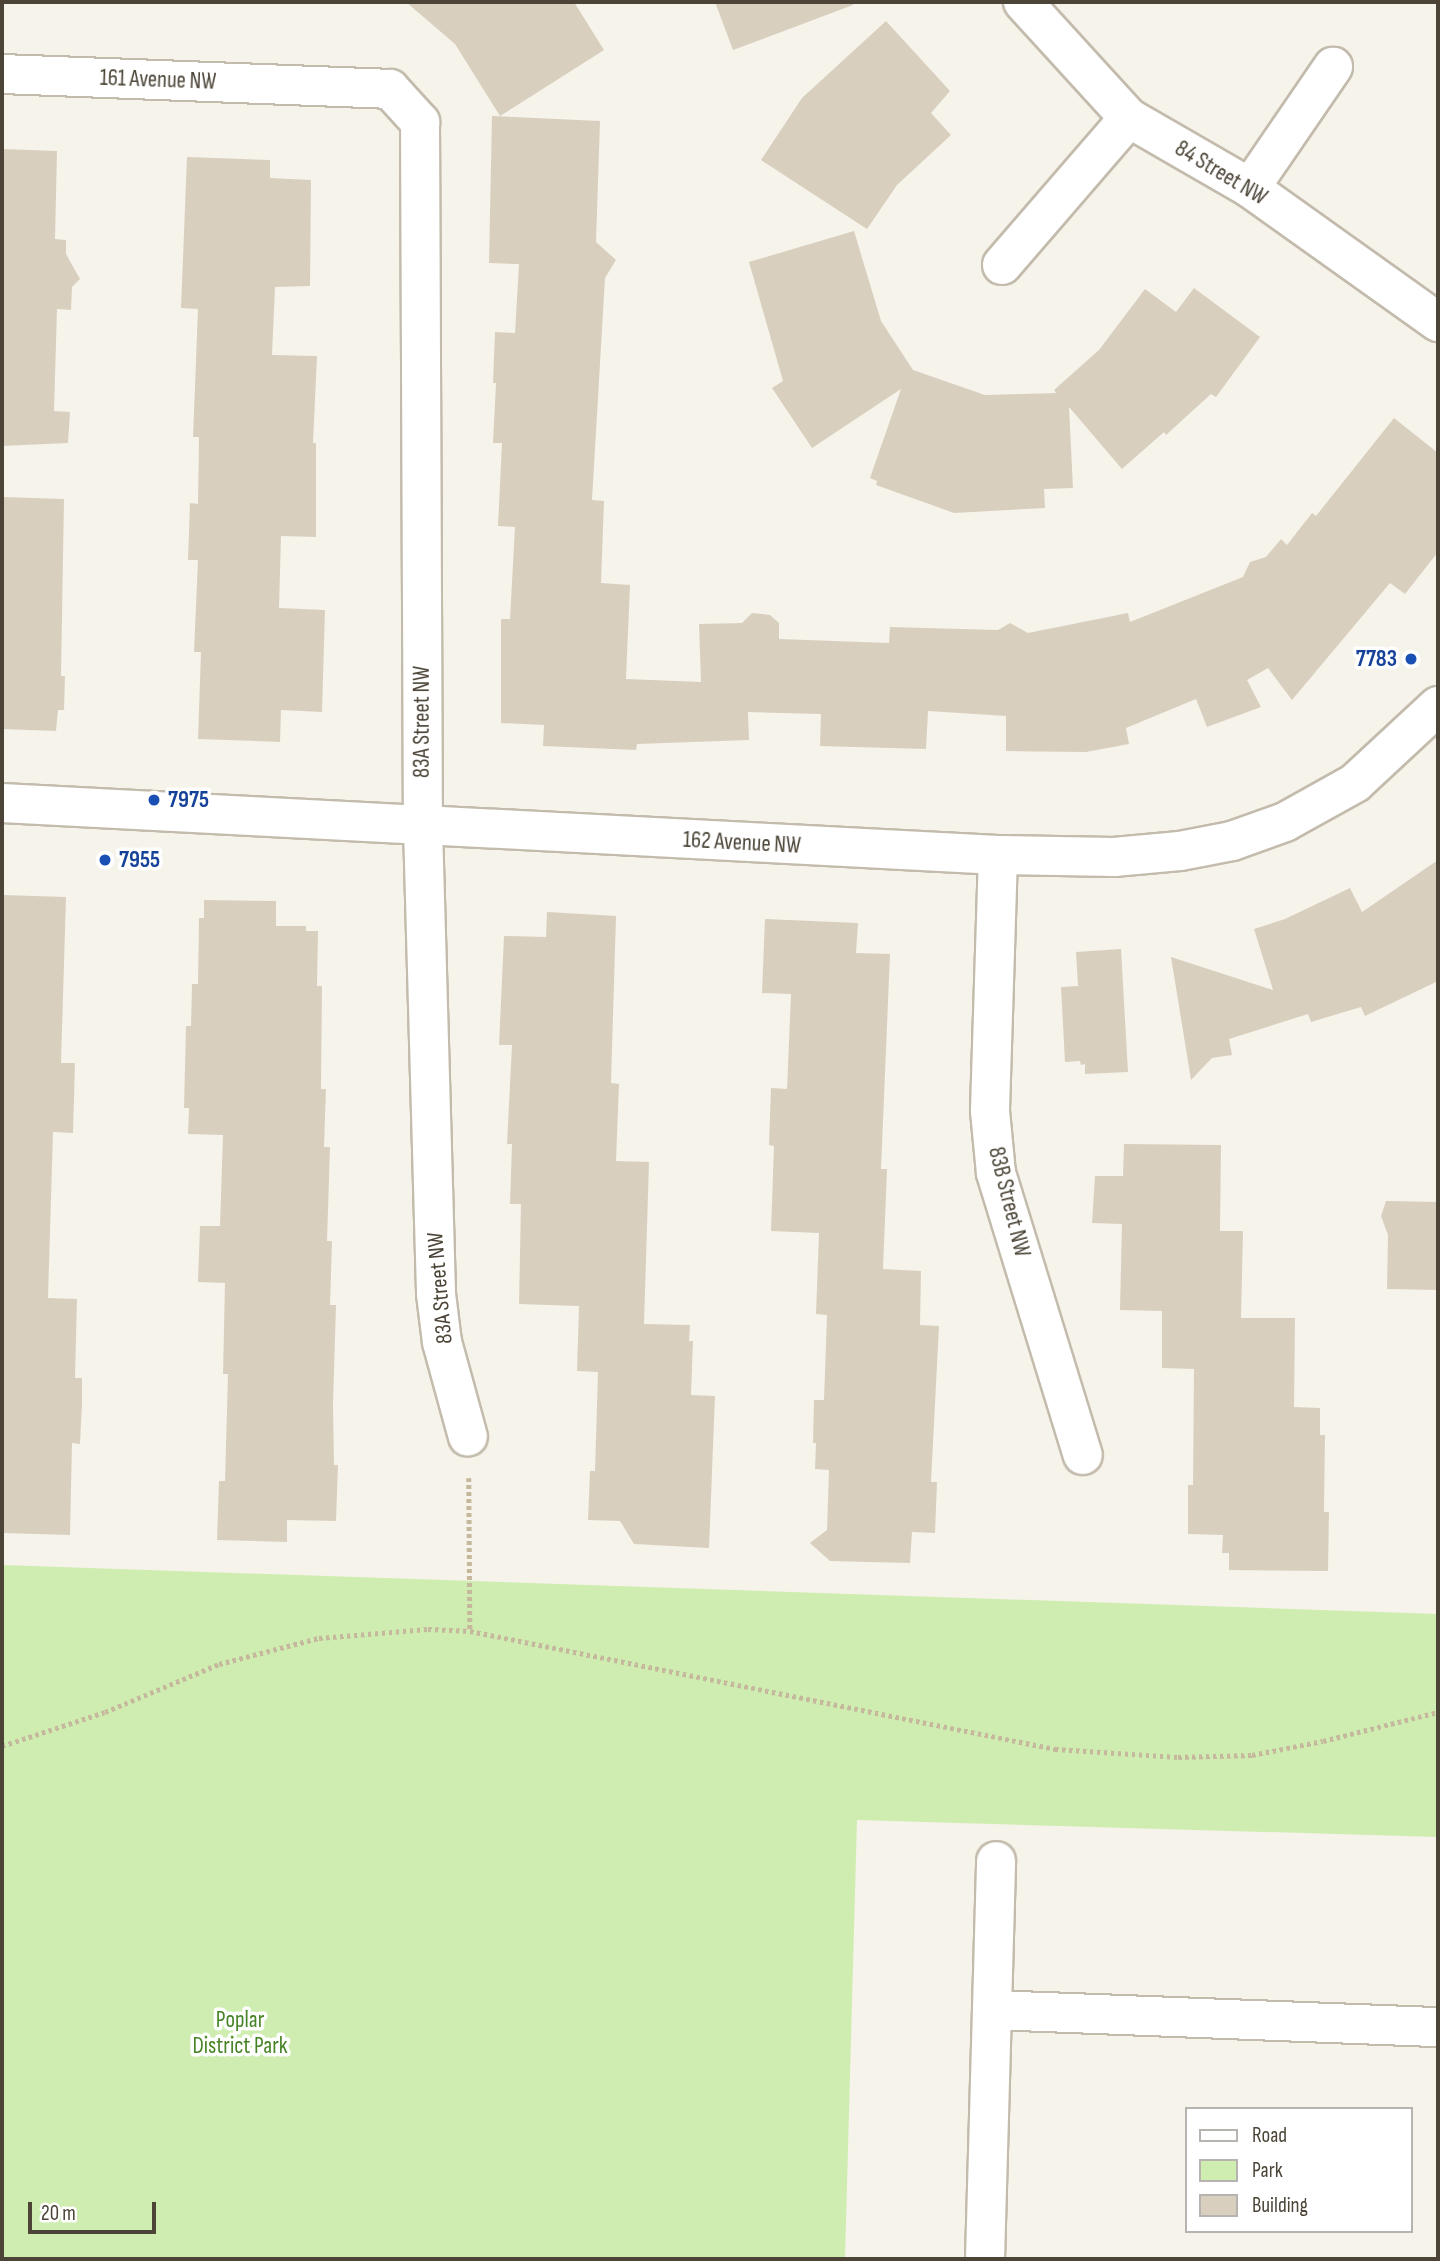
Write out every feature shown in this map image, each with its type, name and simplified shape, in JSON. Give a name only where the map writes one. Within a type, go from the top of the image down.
[{"type":"street","name":"84 Street NW","points":[[1023,2],[1129,118],[1250,188],[1438,322]]},
{"type":"street","points":[[1250,188],[1333,67]]},
{"type":"street","name":"161 Avenue NW","points":[[2,74],[315,86]]},
{"type":"street","name":"83A Street NW","points":[[315,86],[390,89],[420,122],[423,827],[436,1294],[442,1342],[468,1437]]},
{"type":"street","points":[[1002,265],[1129,118]]},
{"type":"street","name":"162 Avenue NW","points":[[2,803],[998,855],[1114,857],[1180,851],[1232,841],[1285,822],[1354,783],[1438,706]]},
{"type":"street","name":"83B Street NW","points":[[998,855],[990,1111],[996,1173],[1083,1455]]},
{"type":"street","points":[[985,2259],[996,1861]]},
{"type":"street","points":[[992,2010],[1438,2027]]},
{"type":"path","points":[[468,1437],[470,1631]]},
{"type":"path","points":[[2,1746],[105,1712],[219,1664],[320,1638],[428,1629],[470,1631],[1055,1749],[1178,1757],[1252,1755],[1323,1741],[1438,1712]]},
{"type":"green space","name":"Poplar District Park","points":[[2,1565],[1438,1614],[1438,1837],[857,1820],[845,2259],[2,2259]]},
{"type":"building","points":[[406,2],[574,2],[604,50],[500,116],[455,44]]},
{"type":"building","points":[[715,2],[853,2],[853,5],[733,50]]},
{"type":"building","points":[[886,21],[950,91],[931,113],[951,135],[897,185],[867,229],[761,160],[802,98]]},
{"type":"building","points":[[492,116],[600,121],[596,242],[616,260],[605,278],[592,500],[604,501],[601,583],[630,585],[626,679],[701,682],[699,624],[742,623],[752,613],[770,615],[779,623],[779,639],[889,643],[890,627],[998,630],[1010,623],[1028,633],[1128,613],[1130,622],[1243,577],[1250,562],[1266,557],[1281,539],[1287,545],[1312,513],[1316,516],[1394,418],[1438,453],[1438,552],[1405,594],[1390,583],[1292,700],[1268,668],[1247,680],[1261,707],[1207,727],[1196,699],[1126,728],[1129,744],[1086,752],[1006,751],[1006,716],[928,711],[926,749],[820,746],[821,714],[748,712],[749,740],[637,744],[636,750],[543,746],[544,725],[501,723],[501,619],[510,619],[515,527],[498,526],[502,443],[493,443],[495,332],[515,333],[519,264],[489,263]]},
{"type":"building","points":[[2,149],[57,151],[55,239],[66,240],[66,254],[80,279],[72,287],[71,310],[57,309],[54,411],[70,412],[68,443],[2,446]]},
{"type":"building","points":[[187,157],[270,160],[270,178],[311,180],[310,286],[275,287],[272,355],[317,356],[313,443],[316,443],[316,537],[281,536],[279,608],[325,610],[322,712],[281,710],[280,742],[198,739],[201,652],[194,652],[198,560],[188,560],[190,503],[198,504],[199,437],[193,437],[198,309],[181,308]]},
{"type":"building","points":[[854,231],[881,321],[913,370],[985,395],[1056,393],[1054,390],[1099,350],[1145,289],[1176,312],[1194,288],[1260,337],[1216,397],[1211,394],[1166,435],[1164,432],[1122,469],[1069,407],[1073,488],[1044,489],[1045,508],[954,513],[876,485],[877,481],[870,478],[901,389],[812,448],[772,388],[783,381],[749,262]]},
{"type":"building","points":[[2,497],[64,499],[61,676],[65,676],[64,710],[58,710],[56,731],[2,729]]},
{"type":"building","points":[[1438,860],[1438,981],[1365,1016],[1361,1007],[1311,1022],[1308,1014],[1229,1039],[1232,1055],[1212,1058],[1191,1080],[1171,957],[1273,990],[1254,929],[1285,919],[1350,888],[1362,912]]},
{"type":"building","points":[[2,895],[66,897],[61,1063],[75,1063],[73,1133],[53,1132],[48,1298],[77,1299],[75,1378],[82,1378],[82,1404],[80,1444],[72,1443],[70,1535],[2,1533]]},
{"type":"building","points":[[204,900],[276,901],[276,926],[306,926],[306,931],[318,931],[317,986],[322,986],[321,1089],[326,1089],[324,1147],[330,1147],[327,1241],[332,1241],[330,1305],[336,1305],[333,1404],[334,1465],[338,1465],[336,1521],[287,1520],[287,1542],[217,1540],[219,1481],[225,1481],[228,1374],[223,1374],[225,1283],[198,1282],[200,1226],[220,1226],[223,1135],[188,1134],[189,1108],[184,1108],[186,1026],[191,1026],[192,984],[198,984],[199,918],[204,918]]},
{"type":"building","points":[[547,912],[616,916],[611,1083],[619,1084],[616,1161],[649,1162],[644,1324],[690,1325],[689,1341],[693,1341],[691,1395],[715,1396],[709,1548],[634,1544],[620,1521],[588,1520],[590,1471],[595,1471],[598,1372],[577,1371],[579,1306],[519,1304],[521,1204],[510,1204],[512,1144],[507,1144],[512,1045],[499,1045],[504,936],[546,937]]},
{"type":"building","points":[[765,919],[858,923],[856,953],[890,954],[881,1169],[887,1169],[883,1269],[921,1271],[920,1325],[939,1326],[931,1482],[937,1482],[935,1533],[912,1532],[910,1563],[830,1561],[810,1543],[827,1530],[829,1470],[815,1469],[816,1443],[813,1443],[814,1400],[824,1400],[827,1315],[816,1314],[819,1233],[771,1231],[774,1146],[769,1145],[771,1088],[787,1089],[791,994],[762,993]]},
{"type":"building","points":[[1121,949],[1128,1072],[1085,1074],[1085,1064],[1081,1065],[1080,1061],[1065,1062],[1061,987],[1078,986],[1076,952]]},
{"type":"building","points":[[1124,1144],[1221,1145],[1220,1231],[1243,1231],[1241,1318],[1295,1318],[1294,1407],[1320,1408],[1320,1435],[1325,1435],[1324,1512],[1329,1512],[1328,1571],[1229,1570],[1229,1553],[1222,1553],[1223,1535],[1188,1534],[1188,1485],[1193,1485],[1194,1369],[1162,1368],[1162,1311],[1120,1310],[1122,1224],[1092,1223],[1095,1176],[1123,1176]]},
{"type":"building","points":[[1386,1201],[1438,1202],[1438,1290],[1387,1289],[1388,1235],[1381,1216]]},
{"type":"place","name":"7783","points":[[1411,659]]},
{"type":"place","name":"7975","points":[[154,800]]},
{"type":"place","name":"7955","points":[[105,860]]}]
